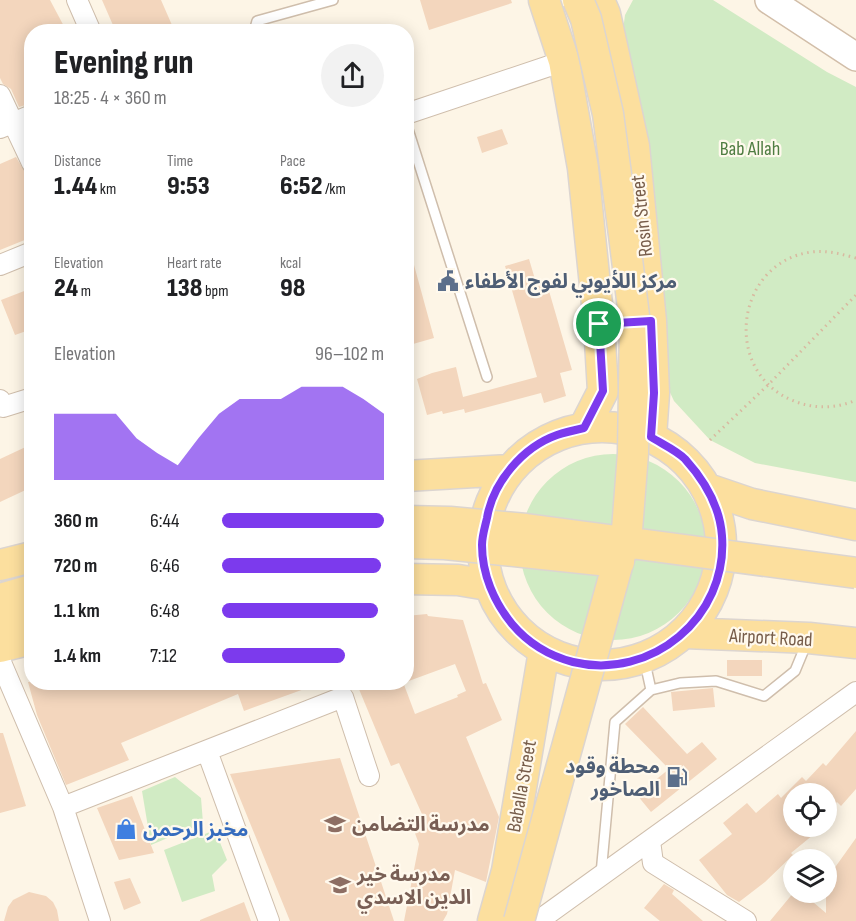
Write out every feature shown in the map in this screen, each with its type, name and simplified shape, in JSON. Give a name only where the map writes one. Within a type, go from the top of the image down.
[{"type":"main road","points":[[544,0],[564,61],[583,168],[599,324],[603,391],[584,428]]},
{"type":"main road","points":[[507,921],[597,591],[621,452],[621,333],[594,118],[572,25],[561,0]]},
{"type":"main road","points":[[519,921],[627,530],[633,453],[634,324],[624,235],[608,114],[586,19],[578,0]]},
{"type":"main road","points":[[769,0],[856,57]]},
{"type":"main road","name":"Rosin Street","points":[[606,5],[634,146],[651,321],[654,393],[651,437]]},
{"type":"main road","points":[[599,324],[651,321]]},
{"type":"main road","points":[[618,427],[651,437],[684,458],[708,489],[717,511],[722,535],[722,560],[715,586],[703,611],[685,633],[666,648],[626,664],[585,665],[564,660],[544,651],[520,633],[501,611],[488,585],[482,545],[489,505],[509,470],[530,450],[556,435],[584,428],[618,427]]},
{"type":"main road","points":[[414,476],[509,470]]},
{"type":"main road","points":[[708,489],[772,508],[856,525]]},
{"type":"main road","points":[[414,521],[526,529],[856,573]]},
{"type":"main road","points":[[414,543],[582,557],[856,593]]},
{"type":"main road","points":[[0,565],[24,559]]},
{"type":"main road","points":[[414,579],[458,580],[488,585]]},
{"type":"main road","points":[[0,598],[24,592]]},
{"type":"main road","points":[[0,622],[24,615]]},
{"type":"main road","name":"Airport Road","points":[[685,633],[809,638],[856,643]]},
{"type":"main road","points":[[0,647],[24,641]]},
{"type":"main road","name":"Baballa Street","points":[[493,921],[507,871],[544,651]]},
{"type":"main road","name":"Baballa Street","points":[[532,921],[582,722],[592,691],[607,666]]},
{"type":"street","points":[[77,0],[88,24]]},
{"type":"street","points":[[414,111],[564,61]]},
{"type":"street","points":[[0,95],[6,126],[24,152]]},
{"type":"street","points":[[6,126],[24,118]]},
{"type":"street","points":[[0,265],[24,255]]},
{"type":"street","points":[[0,400],[3,407],[24,400]]},
{"type":"street","points":[[0,660],[63,807],[100,921]]},
{"type":"street","points":[[63,807],[344,697],[369,776]]},
{"type":"street","points":[[538,921],[852,702]]},
{"type":"street","points":[[207,751],[269,921]]},
{"type":"street","points":[[650,841],[653,863],[746,921]]},
{"type":"lane","points":[[256,24],[257,21],[333,0]]},
{"type":"lane","points":[[414,148],[487,377]]},
{"type":"lane","points":[[601,877],[615,722],[651,690],[680,683],[716,681],[764,696],[795,671],[809,638]]},
{"type":"lane","points":[[644,658],[651,690]]},
{"type":"path","points":[[856,258],[834,252],[810,252],[787,260],[767,274],[753,294],[746,318],[746,342],[753,365],[768,385],[785,398],[805,405],[826,408],[856,400]]},
{"type":"path","points":[[710,440],[768,385],[856,295]]},
{"type":"green space","name":"Bab Allah","points":[[633,0],[713,0],[827,72],[856,87],[856,482],[755,463],[710,440],[674,401],[668,388],[623,30],[625,15]]},
{"type":"green space","points":[[613,454],[649,461],[679,481],[699,511],[706,547],[699,583],[679,613],[649,633],[613,640],[577,633],[547,613],[527,583],[520,547],[527,511],[547,481],[577,461]]},
{"type":"green space","points":[[175,777],[201,798],[203,823],[151,845],[142,791]]},
{"type":"green space","points":[[215,830],[227,860],[212,875],[215,891],[182,902],[164,850]]},
{"type":"building","points":[[0,0],[50,0],[63,24],[24,24],[24,105],[19,107],[11,89],[3,84],[0,78]]},
{"type":"building","points":[[102,0],[161,0],[172,24],[112,24]]},
{"type":"building","points":[[420,0],[511,0],[512,3],[429,30]]},
{"type":"building","points":[[502,129],[508,144],[482,153],[477,137]]},
{"type":"building","points":[[16,157],[24,170],[24,240],[0,250],[0,164]]},
{"type":"building","points":[[529,259],[537,286],[547,284],[572,370],[560,373],[566,396],[544,403],[541,393],[465,413],[464,409],[427,415],[417,379],[432,373],[456,367],[463,397],[537,377],[505,266]]},
{"type":"building","points":[[414,265],[434,338],[414,344]]},
{"type":"building","points":[[24,291],[24,332],[15,335],[1,300]]},
{"type":"building","points":[[24,448],[24,491],[0,502],[0,459]]},
{"type":"building","points":[[427,614],[428,616],[463,620],[483,684],[486,683],[502,720],[466,737],[499,817],[486,882],[455,870],[447,914],[443,921],[404,921],[419,844],[413,828],[426,823],[399,763],[391,766],[359,690],[406,690],[415,714],[458,697],[457,695],[466,691],[455,664],[414,679],[414,615]]},
{"type":"building","points":[[727,660],[762,660],[762,676],[727,676]]},
{"type":"building","points":[[713,688],[715,707],[673,711],[671,692]]},
{"type":"building","points":[[30,690],[302,690],[244,711],[238,694],[121,743],[129,760],[66,785],[37,715]]},
{"type":"building","points":[[643,707],[687,754],[702,742],[717,759],[651,812],[637,795],[669,769],[625,724]]},
{"type":"building","points":[[856,731],[856,789],[841,806],[837,802],[837,783],[796,783],[802,777],[806,781],[823,763],[826,766]]},
{"type":"building","points":[[0,733],[3,733],[26,806],[0,813]]},
{"type":"building","points":[[340,758],[394,921],[290,921],[230,774]]},
{"type":"building","points":[[778,794],[781,798],[783,796],[783,837],[811,837],[796,849],[783,849],[783,865],[739,902],[727,895],[699,860],[732,834],[723,823],[747,803],[756,813]]},
{"type":"building","points":[[132,796],[154,853],[119,860],[97,808]]},
{"type":"building","points":[[856,838],[856,921],[770,921],[785,903],[814,903],[826,913],[826,903],[837,903],[837,865]]},
{"type":"building","points":[[130,878],[141,903],[124,910],[114,882]]},
{"type":"building","points":[[664,884],[674,890],[672,894],[703,921],[660,921],[644,908]]},
{"type":"building","points":[[29,892],[46,896],[53,902],[59,921],[4,921],[8,907],[13,900]]},
{"type":"building","points":[[244,902],[251,921],[200,921],[200,920]]},
{"type":"place","name":"مركز اللأيوبي لفوج الأطفاء","points":[[448,281]]},
{"type":"place","name":"محطة وقود الصاخور","points":[[677,777]]},
{"type":"place","name":"مدرسة التضامن","points":[[335,824]]},
{"type":"place","name":"مخبز الرحمن","points":[[126,829]]},
{"type":"place","name":"مدرسة خير الدين الاسدي","points":[[340,885]]},
{"type":"route","points":[[651,321],[654,393],[651,437],[684,458],[708,489],[717,511],[722,535],[722,560],[715,586],[703,611],[685,633],[666,648],[644,658],[626,664],[607,666],[585,665],[564,660],[544,651],[520,633],[501,611],[488,585],[482,545],[489,505],[509,470],[530,450],[556,435],[584,428],[603,391],[599,324],[651,321]]}]
